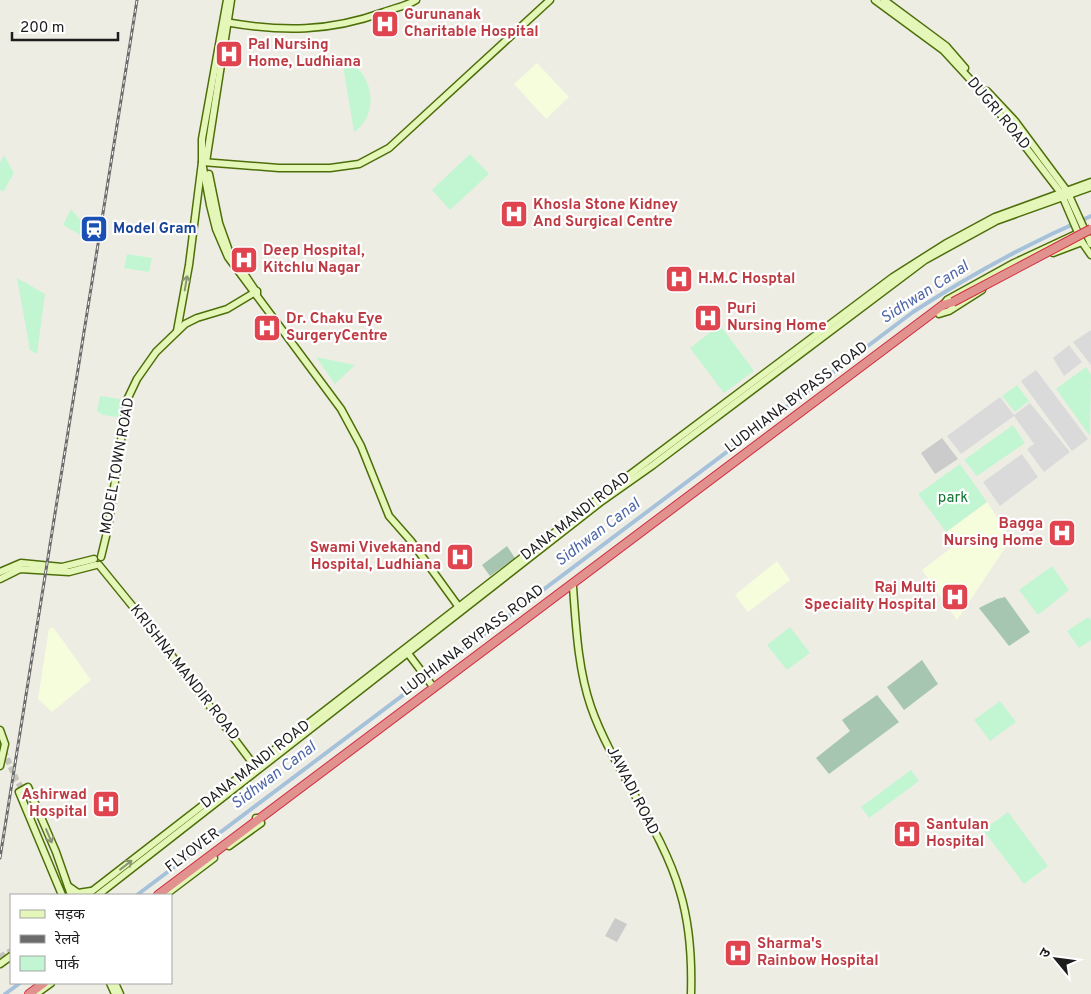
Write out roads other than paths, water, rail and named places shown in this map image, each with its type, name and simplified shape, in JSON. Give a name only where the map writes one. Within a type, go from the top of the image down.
[{"type":"highway","points":[[949,303],[1084,230]]},
{"type":"highway","name":"LUDHIANA BYPASS ROAD","points":[[260,820],[352,756],[854,375],[938,314],[949,303]]},
{"type":"highway","name":"LUDHIANA BYPASS ROAD","points":[[260,820],[432,686],[949,303]]},
{"type":"highway","name":"FLYOVER","points":[[159,894],[260,820]]},
{"type":"highway","points":[[29,994],[43,984]]},
{"type":"street","points":[[177,331],[189,265],[225,22],[226,0]]},
{"type":"street","points":[[225,22],[231,0]]},
{"type":"street","points":[[225,22],[258,28],[298,30],[330,26],[378,14],[416,0]]},
{"type":"street","points":[[204,162],[279,168],[330,168],[359,164],[370,160],[389,148],[550,0]]},
{"type":"street","name":"DUGRI ROAD","points":[[875,0],[943,50],[991,102],[1065,194]]},
{"type":"street","name":"DUGRI ROAD","points":[[884,0],[946,46],[1014,121],[1065,194],[1073,214],[1084,230],[1091,254]]},
{"type":"street","points":[[204,162],[229,251],[255,293],[341,409],[361,446],[389,516],[411,542],[461,610]]},
{"type":"street","name":"DANA MANDI ROAD","points":[[96,893],[461,610],[612,488],[908,266],[995,217],[1065,194],[1091,182]]},
{"type":"street","points":[[1065,194],[1091,187]]},
{"type":"street","points":[[949,303],[947,300],[998,271],[1084,230]]},
{"type":"street","points":[[938,314],[949,311],[1018,270],[1088,240]]},
{"type":"street","name":"MODEL TOWN ROAD","points":[[99,562],[108,528],[127,400],[144,368],[177,331],[197,318],[228,309],[255,293]]},
{"type":"street","points":[[0,572],[27,562],[62,566],[99,562]]},
{"type":"street","points":[[0,579],[20,569],[69,572],[99,562]]},
{"type":"street","name":"KRISHNA MANDIR ROAD","points":[[99,562],[256,768]]},
{"type":"street","name":"JAWADI ROAD","points":[[573,587],[582,665],[592,708],[669,863],[680,891],[689,938],[691,994]]},
{"type":"street","points":[[407,652],[432,686]]},
{"type":"street","points":[[0,730],[5,744],[0,765]]},
{"type":"street","points":[[28,787],[56,852],[68,893],[20,792],[28,787]]},
{"type":"street","name":"LUDHIANA BYPASS ROAD","points":[[155,894],[253,819],[260,820]]},
{"type":"street","name":"LUDHIANA BYPASS ROAD","points":[[166,894],[260,820]]},
{"type":"street","points":[[68,893],[96,893]]},
{"type":"street","points":[[24,994],[37,984]]},
{"type":"street","points":[[36,994],[50,984]]},
{"type":"waterway","name":"Sidhwan Canal","points":[[138,894],[913,312],[1000,260],[1091,216]]},
{"type":"waterway","name":"Sidhwan Canal","points":[[5,994],[19,984]]},
{"type":"tunnel","points":[[0,742],[16,779],[36,812]]},
{"type":"tunnel","points":[[0,957],[10,952]]},
{"type":"railway","points":[[0,858],[137,0]]},
{"type":"place","name":"Gurunanak Charitable Hospital","points":[[385,24]]},
{"type":"place","name":"Pal Nursing Home, Ludhiana","points":[[229,54]]},
{"type":"place","name":"Khosla Stone Kidney And Surgical Centre","points":[[514,214]]},
{"type":"place","name":"Model Gram","points":[[94,229]]},
{"type":"place","name":"Deep Hospital, Kitchlu Nagar","points":[[244,260]]},
{"type":"place","name":"H.M.C Hosptal","points":[[679,279]]},
{"type":"place","name":"Puri Nursing Home","points":[[708,318]]},
{"type":"place","name":"Dr. Chaku Eye SurgeryCentre","points":[[267,328]]},
{"type":"place","name":"Bagga Nursing Home","points":[[1062,533]]},
{"type":"place","name":"Swami Vivekanand Hospital, Ludhiana","points":[[460,557]]},
{"type":"place","name":"Raj Multi Speciality Hospital","points":[[955,597]]},
{"type":"place","name":"Ashirwad Hospital","points":[[106,804]]},
{"type":"place","name":"Santulan Hospital","points":[[907,834]]},
{"type":"place","name":"Sharma's Rainbow Hospital","points":[[738,953]]},
{"type":"park label","name":"park","points":[[953,498]]}]
